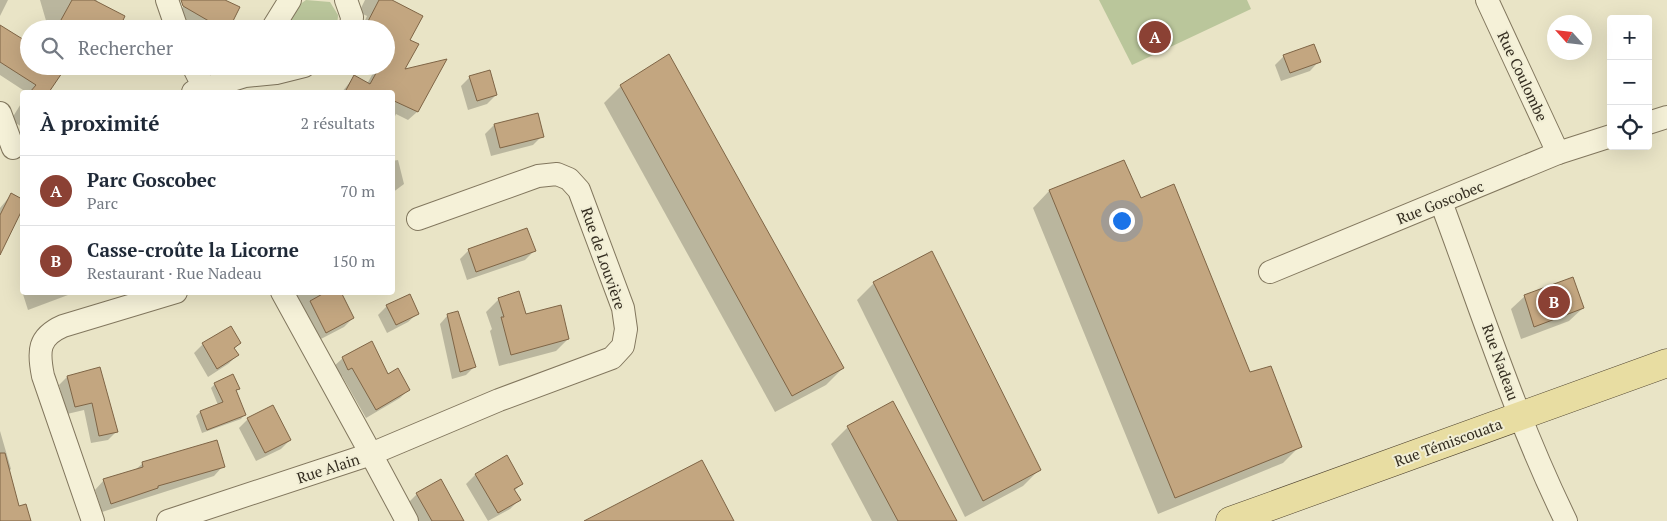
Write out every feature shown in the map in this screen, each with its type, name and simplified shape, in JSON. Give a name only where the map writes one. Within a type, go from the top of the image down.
[{"type":"main road","name":"Rue Témiscouata","points":[[1230,521],[1667,363]]},
{"type":"street","points":[[167,0],[174,20]]},
{"type":"street","points":[[278,20],[290,0]]},
{"type":"street","points":[[346,0],[352,20]]},
{"type":"street","name":"Rue Coulombe","points":[[1487,0],[1558,153]]},
{"type":"street","points":[[195,75],[201,90]]},
{"type":"street","points":[[203,90],[239,75]]},
{"type":"street","points":[[0,112],[12,149]]},
{"type":"street","points":[[1652,122],[1667,117]]},
{"type":"street","name":"Rue Goscobec","points":[[1270,272],[1558,153],[1607,137]]},
{"type":"street","name":"Rue de Louvière","points":[[371,454],[499,400],[612,358],[623,346],[626,329],[623,308],[579,190],[568,178],[557,174],[538,176],[418,219]]},
{"type":"street","name":"Rue Nadeau","points":[[1441,202],[1521,416],[1549,487],[1566,521]]},
{"type":"street","points":[[94,521],[43,376],[40,357],[42,343],[52,331],[63,326],[166,295]]},
{"type":"street","name":"Rue Alain","points":[[168,521],[371,454],[284,295]]},
{"type":"street","points":[[371,454],[407,521]]},
{"type":"green space","points":[[306,0],[330,2],[338,15],[338,20],[290,20],[299,5]]},
{"type":"green space","points":[[1099,0],[1247,0],[1251,9],[1132,65]]},
{"type":"building","points":[[72,0],[94,0],[125,16],[123,20],[61,20]]},
{"type":"building","points":[[181,0],[225,0],[240,7],[234,20],[207,20],[183,6]]},
{"type":"building","points":[[379,0],[392,0],[423,16],[410,40],[419,44],[405,69],[447,59],[418,112],[395,101],[395,90],[346,90],[354,75],[370,84],[375,75],[395,75],[395,20],[369,20]]},
{"type":"building","points":[[0,25],[20,37],[20,75],[0,62]]},
{"type":"building","points":[[1314,44],[1321,62],[1290,73],[1283,55]]},
{"type":"building","points":[[669,54],[844,368],[792,396],[620,85]]},
{"type":"building","points":[[490,70],[497,95],[477,101],[469,76]]},
{"type":"building","points":[[20,75],[61,75],[50,90],[32,90],[36,85]]},
{"type":"building","points":[[538,113],[544,137],[500,148],[494,124]]},
{"type":"building","points":[[1124,160],[1141,198],[1174,184],[1250,372],[1271,366],[1302,447],[1175,498],[1049,190]]},
{"type":"building","points":[[11,193],[20,198],[20,214],[0,255],[0,215]]},
{"type":"building","points":[[527,228],[536,251],[476,272],[468,249]]},
{"type":"building","points":[[932,251],[1041,470],[983,501],[873,282]]},
{"type":"building","points":[[1573,277],[1584,308],[1534,327],[1524,295]]},
{"type":"building","points":[[519,291],[526,314],[561,305],[569,339],[511,355],[501,317],[504,317],[498,298]]},
{"type":"building","points":[[410,294],[419,314],[396,325],[386,305]]},
{"type":"building","points":[[321,295],[342,295],[354,318],[326,333],[310,301]]},
{"type":"building","points":[[458,311],[476,367],[460,372],[447,314]]},
{"type":"building","points":[[231,326],[241,343],[234,348],[239,355],[217,369],[202,343]]},
{"type":"building","points":[[372,341],[388,374],[398,368],[410,390],[376,410],[352,368],[348,370],[342,357]]},
{"type":"building","points":[[100,367],[118,432],[99,436],[92,403],[75,407],[67,376]]},
{"type":"building","points":[[233,374],[240,389],[236,390],[246,415],[207,430],[200,411],[223,402],[214,383]]},
{"type":"building","points":[[893,401],[957,521],[898,521],[847,426]]},
{"type":"building","points":[[273,405],[291,440],[265,453],[247,418]]},
{"type":"building","points":[[217,440],[225,467],[158,486],[158,488],[111,504],[103,479],[143,467],[142,462]]},
{"type":"building","points":[[0,453],[5,453],[19,506],[26,504],[31,521],[0,521]]},
{"type":"building","points":[[507,455],[523,484],[514,489],[521,500],[498,513],[475,474]]},
{"type":"building","points":[[702,460],[734,521],[584,521]]},
{"type":"building","points":[[441,479],[464,521],[432,521],[416,493]]},
{"type":"place","name":"Parc Goscobec","points":[[1155,37]]},
{"type":"place","name":"Casse-croûte la Licorne","points":[[1554,302]]}]
